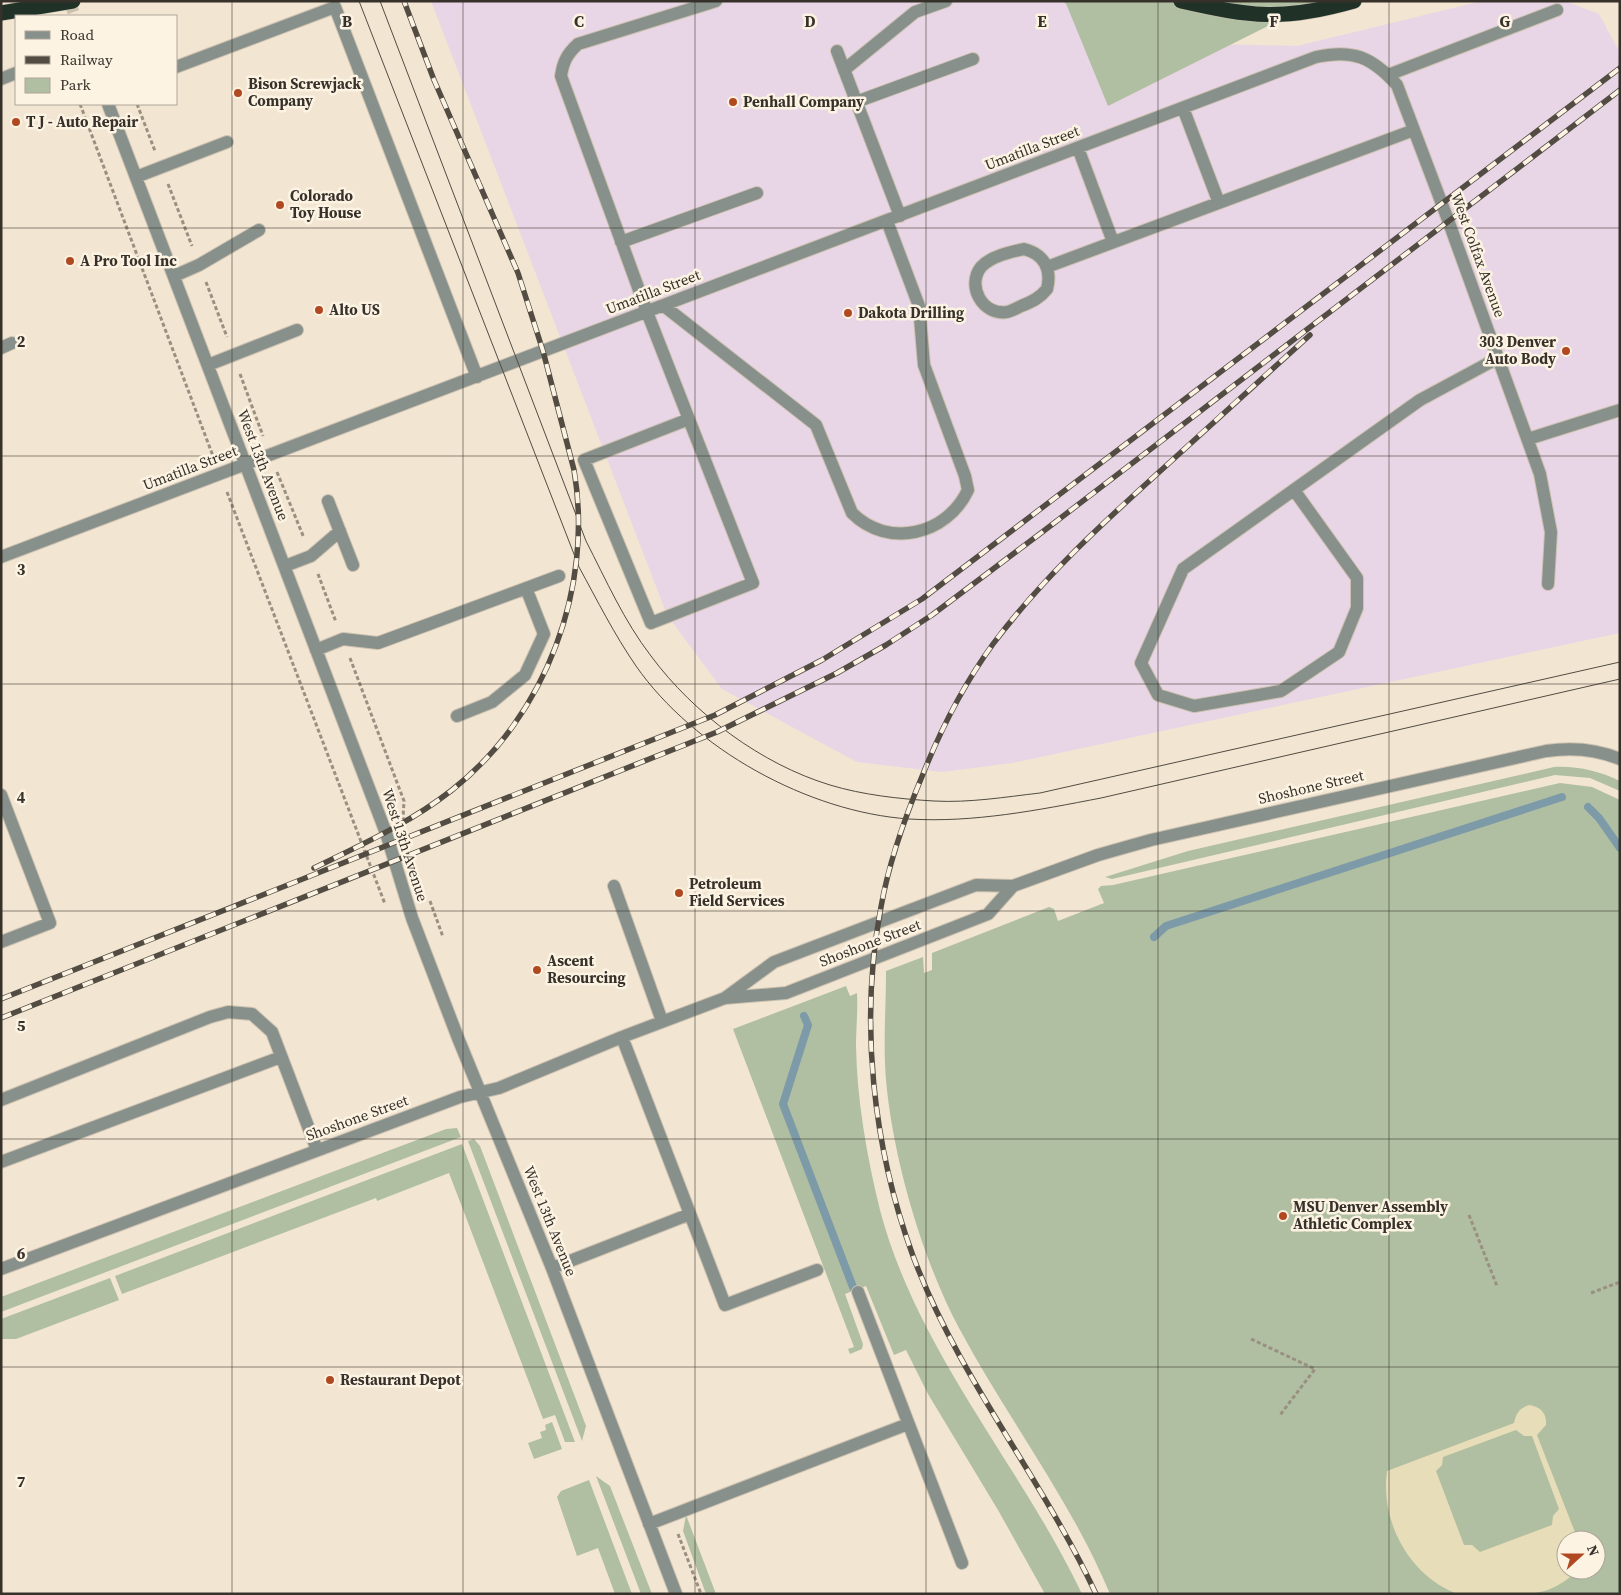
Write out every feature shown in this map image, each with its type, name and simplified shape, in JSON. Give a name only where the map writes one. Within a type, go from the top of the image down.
[{"type":"highway","points":[[1,13],[72,1]]},
{"type":"highway","points":[[1182,1],[1237,14],[1264,16],[1313,12],[1354,1]]},
{"type":"street","points":[[689,419],[584,460],[651,623],[754,583],[647,312],[561,76],[563,64],[569,52],[589,38],[716,1]]},
{"type":"street","points":[[844,70],[915,12],[946,1]]},
{"type":"street","points":[[178,65],[335,7],[477,377]]},
{"type":"street","points":[[1388,75],[1557,10]]},
{"type":"street","points":[[837,51],[900,216]]},
{"type":"street","name":"West Colfax Avenue","points":[[1316,57],[1336,53],[1369,61],[1384,70],[1397,85],[1540,474],[1549,522],[1548,584]]},
{"type":"street","name":"Umatilla Street","points":[[1,557],[1316,57]]},
{"type":"street","points":[[856,102],[973,59]]},
{"type":"street","points":[[1,79],[15,73]]},
{"type":"street","name":"West 13th Avenue","points":[[108,105],[386,832],[412,918],[552,1268],[676,1594]]},
{"type":"street","points":[[1183,108],[1219,203]]},
{"type":"street","points":[[1047,267],[1414,130]]},
{"type":"street","points":[[136,177],[226,142]]},
{"type":"street","points":[[1078,148],[1113,242]]},
{"type":"street","points":[[621,242],[757,192]]},
{"type":"street","points":[[664,306],[816,425],[849,507],[861,522],[877,530],[897,534],[927,529],[955,511],[968,490],[965,476],[924,365],[919,306],[887,221]]},
{"type":"street","points":[[174,276],[200,265],[259,230]]},
{"type":"street","points":[[1024,249],[1040,256],[1047,267],[1049,281],[1041,296],[1015,309],[1006,312],[989,308],[977,295],[976,277],[980,268],[995,258],[1024,249]]},
{"type":"street","points":[[208,365],[297,330]]},
{"type":"street","points":[[1294,490],[1357,578],[1357,608],[1339,652],[1281,691],[1194,706],[1158,695],[1141,663],[1183,569],[1420,400],[1498,358]]},
{"type":"street","points":[[1528,439],[1620,410]]},
{"type":"street","points":[[328,501],[353,565]]},
{"type":"street","points":[[285,566],[311,556],[340,531]]},
{"type":"street","points":[[316,650],[343,639],[378,643],[559,576]]},
{"type":"street","points":[[457,716],[492,702],[525,675],[544,634],[526,588]]},
{"type":"street","name":"Shoshone Street","points":[[725,998],[774,962],[976,885],[1013,886],[1098,855],[1151,840],[1546,751],[1565,748],[1587,750],[1620,759]]},
{"type":"street","points":[[1,795],[50,923],[1,942]]},
{"type":"street","points":[[614,886],[662,1021]]},
{"type":"street","name":"Shoshone Street","points":[[1,1269],[460,1096],[499,1088],[662,1021],[725,998],[786,993],[988,914],[1013,886]]},
{"type":"street","points":[[1,1100],[210,1017],[228,1012],[252,1014],[272,1032],[317,1150]]},
{"type":"street","points":[[622,1037],[725,1305],[817,1270]]},
{"type":"street","points":[[1,1162],[281,1056]]},
{"type":"street","points":[[552,1268],[690,1214]]},
{"type":"street","points":[[858,1292],[962,1563]]},
{"type":"street","points":[[649,1524],[908,1424]]},
{"type":"path","points":[[80,105],[207,441]]},
{"type":"path","name":"West 13th Avenue","points":[[284,489],[404,801],[402,823]]},
{"type":"path","points":[[233,509],[388,912]]},
{"type":"path","name":"West 13th Avenue","points":[[428,896],[443,938]]},
{"type":"path","points":[[1470,1215],[1497,1286]]},
{"type":"path","points":[[1592,1292],[1620,1282]]},
{"type":"path","points":[[1251,1339],[1315,1369],[1280,1415]]},
{"type":"path","points":[[677,1532],[700,1594]]},
{"type":"shaded area","points":[[431,1],[1078,1],[1215,44],[1297,46],[1482,1],[1565,1],[1599,14],[1620,53],[1620,633],[1012,763],[942,772],[857,762],[722,689],[667,615]]},
{"type":"green space","points":[[1064,1],[1318,1],[1108,106]]},
{"type":"green space","points":[[1554,767],[1580,768],[1604,774],[1620,781],[1620,791],[1590,778],[1555,775],[1112,879],[1105,877],[1188,851]]},
{"type":"green space","name":"MSU Denver Assembly Athletic Complex","points":[[1560,783],[1592,787],[1620,800],[1620,1594],[1110,1594],[1077,1525],[959,1328],[933,1271],[921,1240],[902,1175],[890,1110],[885,1066],[886,971],[923,957],[924,973],[932,970],[932,953],[1049,907],[1054,909],[1058,921],[1104,903],[1098,889],[1101,886],[1113,885]]},
{"type":"green space","points":[[846,986],[850,996],[857,993],[856,1046],[858,1087],[864,1129],[880,1210],[897,1262],[918,1311],[944,1359],[1057,1546],[1082,1594],[1045,1594],[998,1510],[928,1394],[906,1350],[894,1355],[866,1286],[845,1294],[863,1344],[862,1349],[850,1354],[848,1349],[854,1347],[733,1029]]},
{"type":"green space","points":[[457,1128],[461,1137],[1,1312],[1,1297],[446,1129]]},
{"type":"green space","points":[[474,1139],[480,1146],[586,1426],[582,1441],[468,1141]]},
{"type":"green space","points":[[462,1144],[575,1442],[565,1442],[555,1415],[543,1419],[449,1173],[377,1201],[376,1198],[122,1294],[115,1276]]},
{"type":"green space","points":[[110,1278],[119,1300],[16,1339],[1,1339],[1,1319]]},
{"type":"green space","points":[[552,1422],[562,1449],[534,1459],[528,1443],[542,1438],[540,1432],[546,1430],[545,1425]]},
{"type":"green space","points":[[596,1476],[610,1486],[652,1594],[641,1594]]},
{"type":"green space","points":[[589,1480],[632,1594],[615,1594],[598,1548],[577,1556],[557,1497],[561,1491]]},
{"type":"green space","points":[[686,1515],[716,1594],[706,1594],[683,1531]]},
{"type":"sand","points":[[1530,1405],[1537,1407],[1545,1418],[1546,1425],[1537,1435],[1574,1530],[1556,1530],[1556,1580],[1566,1580],[1551,1589],[1534,1593],[1455,1593],[1438,1584],[1424,1573],[1411,1559],[1401,1543],[1393,1526],[1388,1508],[1386,1490],[1387,1471],[1514,1423],[1519,1411]],"holes":[[[1516,1430],[1524,1436],[1532,1436],[1559,1509],[1553,1516],[1552,1525],[1480,1552],[1472,1545],[1464,1545],[1436,1471],[1442,1465],[1443,1457]]]},
{"type":"waterway","points":[[1154,937],[1166,926],[1562,797]]},
{"type":"waterway","points":[[1588,807],[1599,818],[1620,848]]},
{"type":"waterway","points":[[804,1016],[808,1025],[783,1104],[853,1287]]},
{"type":"tunnel","points":[[69,1],[75,15]]},
{"type":"tram line","points":[[359,1],[579,567],[628,654],[660,696],[689,724],[721,749],[756,771],[832,804],[871,814],[933,820],[982,817],[1030,811],[1101,798],[1620,679]]},
{"type":"tram line","points":[[380,1],[586,541],[616,600],[641,643],[687,698],[731,734],[779,764],[804,776],[830,785],[882,796],[947,801],[1040,793],[1620,662]]},
{"type":"railway","points":[[314,868],[385,833],[419,813],[452,790],[485,760],[514,725],[537,687],[556,646],[569,603],[577,559],[578,514],[574,470],[543,351],[518,273],[434,80],[404,1]]},
{"type":"railway","points":[[1,999],[715,715],[822,660],[922,599],[1620,68]]},
{"type":"railway","points":[[1,1018],[717,732],[837,673],[886,645],[932,615],[1041,533],[1620,90]]},
{"type":"railway","points":[[1096,1594],[1051,1509],[976,1386],[953,1344],[913,1256],[899,1214],[879,1128],[871,1039],[874,951],[881,907],[898,839],[930,757],[963,691],[993,644],[1033,595],[1076,550],[1310,335]]},
{"type":"place","name":"Bison Screwjack Company","points":[[238,93]]},
{"type":"place","name":"Penhall Company","points":[[733,102]]},
{"type":"place","name":"T J - Auto Repair","points":[[16,122]]},
{"type":"place","name":"Colorado Toy House","points":[[280,205]]},
{"type":"place","name":"A Pro Tool Inc","points":[[70,261]]},
{"type":"place","name":"Alto US","points":[[319,310]]},
{"type":"place","name":"Dakota Drilling","points":[[848,313]]},
{"type":"place","name":"303 Denver Auto Body","points":[[1566,351]]},
{"type":"place","name":"Petroleum Field Services","points":[[679,893]]},
{"type":"place","name":"Ascent Resourcing","points":[[537,970]]},
{"type":"place","name":"MSU Denver Assembly Athletic Complex","points":[[1283,1216]]},
{"type":"place","name":"Restaurant Depot","points":[[330,1380]]}]
